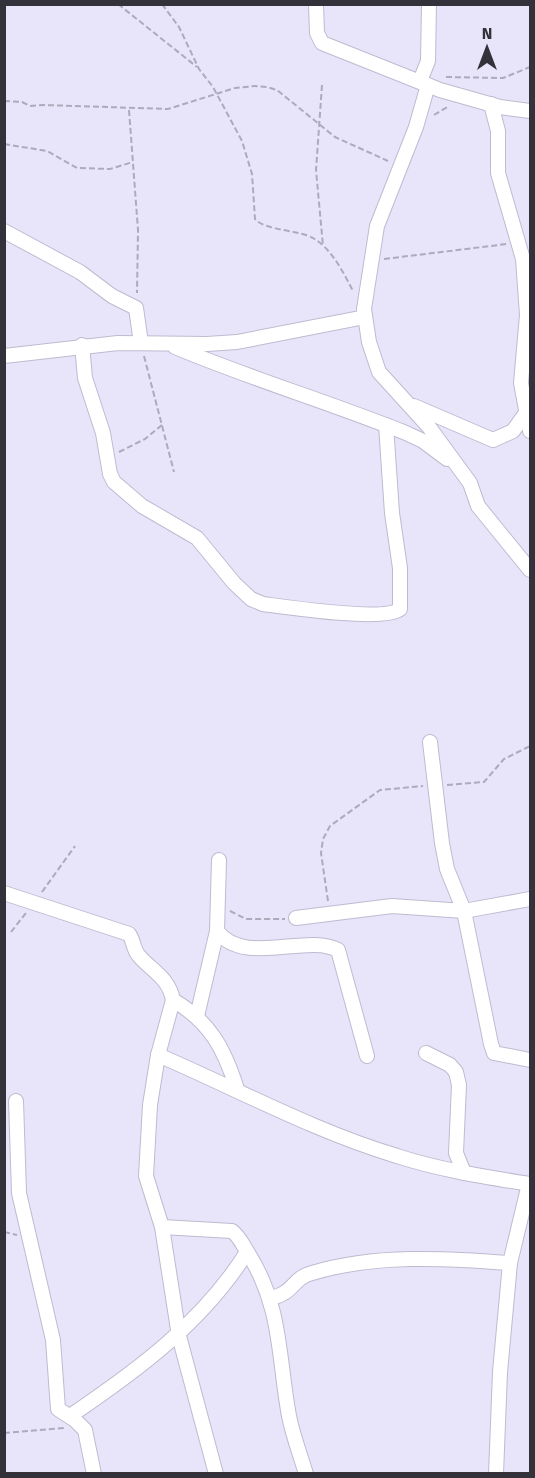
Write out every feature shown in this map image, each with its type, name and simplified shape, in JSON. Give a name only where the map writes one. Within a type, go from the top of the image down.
[{"type":"street","points":[[316,4],[320,41],[465,97],[531,111]]},
{"type":"street","points":[[429,4],[428,61],[416,127],[377,225],[364,313],[377,368],[410,404],[462,472],[478,506],[531,570]]},
{"type":"street","points":[[491,104],[498,131],[498,174],[518,243],[527,302],[521,373],[531,431]]},
{"type":"street","points":[[4,231],[80,272],[112,296],[136,308],[141,343]]},
{"type":"street","points":[[4,356],[28,355],[82,345],[237,342],[364,313]]},
{"type":"street","points":[[168,344],[235,373],[296,390],[423,441],[462,472]]},
{"type":"street","points":[[82,345],[85,378],[109,459],[110,474],[116,484],[142,506],[197,538],[228,578],[255,601],[297,609],[373,615],[393,613],[399,610],[402,603],[400,568],[392,513],[386,425]]},
{"type":"street","points":[[410,404],[493,440],[513,431],[528,409]]},
{"type":"street","points":[[430,742],[447,869],[464,911],[494,1053],[531,1060]]},
{"type":"street","points":[[197,1016],[217,931],[219,860]]},
{"type":"street","points":[[4,893],[129,934],[138,955],[163,978],[173,1000],[197,1016],[224,1053],[237,1089]]},
{"type":"street","points":[[296,918],[392,906],[464,911],[531,899]]},
{"type":"street","points":[[217,931],[230,942],[251,947],[324,946],[338,950],[367,1056]]},
{"type":"street","points":[[173,1000],[158,1055],[150,1105],[146,1166],[148,1187],[162,1227],[179,1336],[216,1473]]},
{"type":"street","points":[[426,1053],[450,1065],[456,1072],[459,1085],[456,1153],[464,1173]]},
{"type":"street","points":[[158,1055],[304,1121],[397,1156],[464,1173],[530,1184],[510,1263],[500,1372],[496,1473]]},
{"type":"street","points":[[16,1101],[19,1193],[53,1340],[58,1409],[70,1416],[85,1430],[94,1473]]},
{"type":"street","points":[[162,1227],[232,1232],[239,1237],[257,1266],[270,1298],[282,1346],[290,1422],[306,1473]]},
{"type":"street","points":[[70,1416],[179,1336],[234,1273],[247,1252]]},
{"type":"street","points":[[270,1298],[289,1292],[305,1275],[329,1268],[401,1260],[447,1258],[510,1263]]},
{"type":"path","points":[[118,4],[199,69]]},
{"type":"path","points":[[162,4],[179,27],[199,69],[217,94],[238,131],[252,174],[255,219],[262,225],[308,236],[323,248],[339,265],[364,313]]},
{"type":"path","points":[[446,77],[503,78],[531,67]]},
{"type":"path","points":[[322,85],[316,187],[323,248]]},
{"type":"path","points":[[4,100],[34,107],[44,105],[168,109],[247,86],[274,89],[335,137],[369,154],[385,159],[399,172]]},
{"type":"path","points":[[416,127],[465,97]]},
{"type":"path","points":[[129,109],[138,230],[136,308]]},
{"type":"path","points":[[4,144],[49,152],[60,161],[77,168],[110,169],[133,162]]},
{"type":"path","points":[[370,262],[455,248],[518,243]]},
{"type":"path","points":[[141,343],[174,472]]},
{"type":"path","points":[[109,459],[126,447],[145,440],[162,425]]},
{"type":"path","points":[[330,912],[321,853],[325,833],[330,826],[380,790],[484,782],[504,759],[531,746]]},
{"type":"path","points":[[11,932],[75,846]]},
{"type":"path","points":[[219,906],[246,919],[296,918]]},
{"type":"path","points":[[4,1433],[50,1429],[85,1430]]}]
